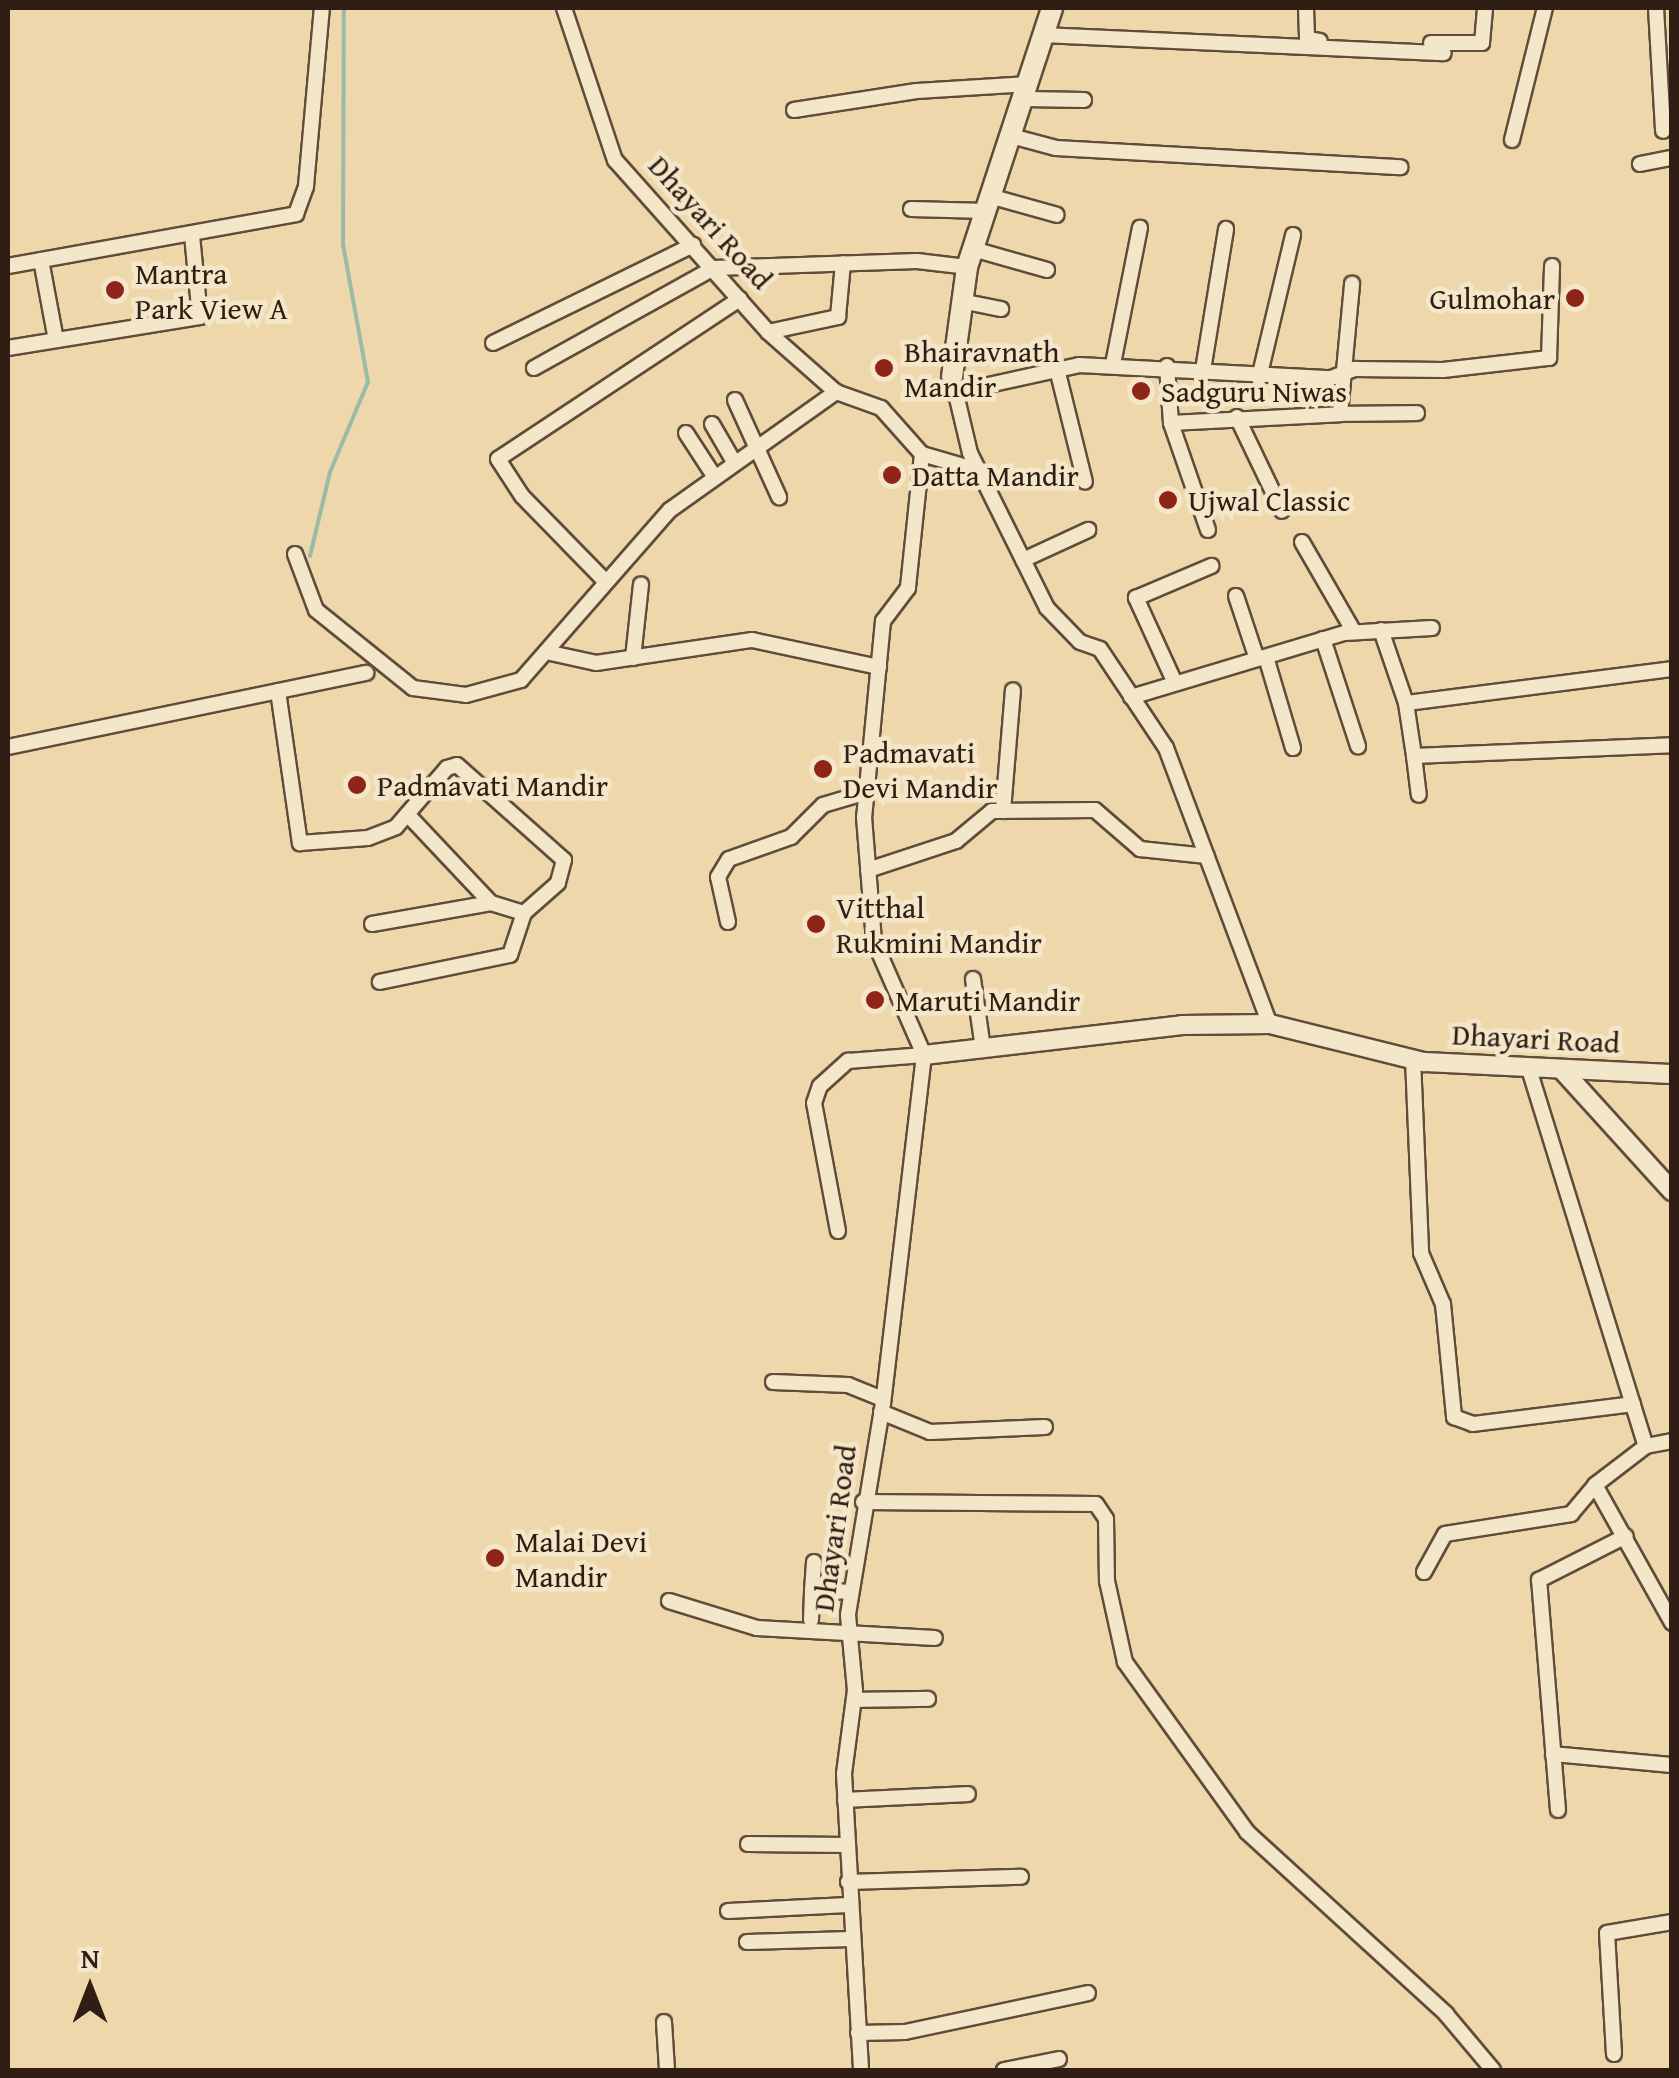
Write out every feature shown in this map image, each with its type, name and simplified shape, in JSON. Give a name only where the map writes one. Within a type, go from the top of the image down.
[{"type":"main road","points":[[952,385],[970,258],[1015,137],[1052,8]]},
{"type":"street","points":[[8,266],[290,217],[302,207],[322,8]]},
{"type":"street","name":"Dhayari Road","points":[[564,8],[614,160],[768,332],[836,392],[881,408],[922,454]]},
{"type":"street","points":[[1306,8],[1306,34],[1313,41],[1478,44],[1485,8]]},
{"type":"street","points":[[1512,140],[1545,8]]},
{"type":"street","points":[[1656,8],[1663,130]]},
{"type":"street","points":[[1042,36],[1444,52]]},
{"type":"street","points":[[794,110],[917,91],[1027,92],[1084,100]]},
{"type":"street","points":[[1015,137],[1056,148],[1400,166]]},
{"type":"street","points":[[1640,164],[1672,158]]},
{"type":"street","points":[[911,209],[990,204],[1057,216]]},
{"type":"street","points":[[1113,364],[1115,330],[1140,228]]},
{"type":"street","points":[[1203,370],[1226,230]]},
{"type":"street","points":[[8,348],[200,318],[192,235]]},
{"type":"street","points":[[1259,378],[1294,235]]},
{"type":"street","points":[[493,343],[692,244]]},
{"type":"street","points":[[534,368],[714,268],[970,258],[1047,270]]},
{"type":"street","points":[[42,260],[56,340]]},
{"type":"street","points":[[768,332],[838,317],[843,263]]},
{"type":"street","points":[[1270,1024],[1166,748],[1100,649],[1080,642],[1047,608],[980,471],[952,385],[1113,364],[1167,366],[1259,378],[1331,378],[1346,370],[1443,370],[1549,358],[1552,266]]},
{"type":"street","points":[[1340,414],[1352,284]]},
{"type":"street","points":[[604,581],[522,496],[498,459],[504,449],[740,299]]},
{"type":"street","points":[[962,301],[1001,309]]},
{"type":"street","points":[[1167,366],[1171,423],[1208,530]]},
{"type":"street","points":[[1057,370],[1085,482]]},
{"type":"street","points":[[295,554],[316,610],[414,688],[466,695],[521,680],[670,510],[836,392]]},
{"type":"street","points":[[735,400],[760,444],[779,497]]},
{"type":"street","points":[[1171,423],[1417,412]]},
{"type":"street","points":[[1237,418],[1282,511]]},
{"type":"street","points":[[712,424],[734,462]]},
{"type":"street","points":[[686,433],[714,476]]},
{"type":"street","points":[[838,1231],[814,1104],[820,1086],[848,1062],[924,1055],[874,941],[867,792],[883,620],[908,588],[922,454],[980,471]]},
{"type":"street","points":[[1023,560],[1088,530]]},
{"type":"street","points":[[1302,542],[1354,632]]},
{"type":"street","points":[[1176,683],[1136,598],[1211,566]]},
{"type":"street","points":[[633,658],[641,584]]},
{"type":"street","points":[[1236,596],[1293,748]]},
{"type":"street","points":[[1130,697],[1354,632],[1432,628]]},
{"type":"street","points":[[1381,630],[1406,703],[1419,795]]},
{"type":"street","points":[[1324,639],[1358,746]]},
{"type":"street","points":[[546,652],[596,663],[752,640],[879,667]]},
{"type":"street","points":[[1406,703],[1672,669]]},
{"type":"street","points":[[8,747],[366,673]]},
{"type":"street","points":[[1002,811],[1013,690]]},
{"type":"street","points":[[278,691],[300,843],[368,838],[396,827],[448,768],[464,766],[564,860],[558,883],[524,913],[510,955],[380,982]]},
{"type":"street","points":[[1414,756],[1672,745]]},
{"type":"street","points":[[728,922],[718,877],[728,859],[791,837],[823,805],[867,792]]},
{"type":"street","points":[[868,870],[956,841],[982,816],[1002,811],[1096,810],[1140,849],[1207,856]]},
{"type":"street","points":[[407,814],[490,903]]},
{"type":"street","points":[[372,924],[490,903],[524,913]]},
{"type":"street","points":[[974,979],[983,1048]]},
{"type":"street","name":"Dhayari Road","points":[[861,2070],[844,1800],[854,1700],[852,1592],[863,1502],[882,1406],[924,1055],[1182,1024],[1270,1024],[1413,1060],[1564,1072],[1672,1074]]},
{"type":"street","points":[[1413,1060],[1420,1253],[1443,1304],[1454,1417],[1473,1424],[1633,1404]]},
{"type":"street","points":[[1529,1069],[1646,1446]]},
{"type":"street","points":[[1564,1072],[1671,1190]]},
{"type":"street","points":[[774,1382],[848,1385],[930,1432],[1045,1428]]},
{"type":"street","points":[[1424,1572],[1445,1534],[1571,1514],[1595,1485],[1646,1446],[1672,1442]]},
{"type":"street","points":[[1595,1485],[1672,1623]]},
{"type":"street","points":[[863,1502],[1096,1504],[1106,1519],[1107,1581],[1125,1662],[1248,1832],[1446,2014],[1493,2070]]},
{"type":"street","points":[[1558,1810],[1540,1580],[1626,1536]]},
{"type":"street","points":[[811,1620],[814,1562]]},
{"type":"street","points":[[812,1590],[852,1592]]},
{"type":"street","points":[[669,1601],[757,1628],[935,1638]]},
{"type":"street","points":[[854,1700],[928,1699]]},
{"type":"street","points":[[1553,1754],[1672,1765]]},
{"type":"street","points":[[844,1800],[968,1794]]},
{"type":"street","points":[[748,1844],[846,1846]]},
{"type":"street","points":[[848,1882],[1021,1877]]},
{"type":"street","points":[[728,1911],[848,1905]]},
{"type":"street","points":[[1614,2054],[1607,1933],[1672,1922]]},
{"type":"street","points":[[748,1942],[852,1940]]},
{"type":"street","points":[[858,2034],[905,2032],[1088,1993]]},
{"type":"street","points":[[664,2022],[667,2070]]},
{"type":"street","points":[[1004,2070],[1059,2059]]},
{"type":"waterway","points":[[310,556],[330,472],[368,382],[343,245],[344,8]]},
{"type":"place","name":"Mantra Park View A","points":[[115,290]]},
{"type":"place","name":"Gulmohar","points":[[1575,298]]},
{"type":"place","name":"Bhairavnath Mandir","points":[[884,368]]},
{"type":"place","name":"Sadguru Niwas","points":[[1141,391]]},
{"type":"place","name":"Datta Mandir","points":[[892,475]]},
{"type":"place","name":"Ujwal Classic","points":[[1168,500]]},
{"type":"place","name":"Padmavati Devi Mandir","points":[[823,769]]},
{"type":"place","name":"Padmavati Mandir","points":[[357,785]]},
{"type":"place","name":"Vitthal Rukmini Mandir","points":[[816,924]]},
{"type":"place","name":"Maruti Mandir","points":[[875,1000]]},
{"type":"place","name":"Malai Devi Mandir","points":[[495,1558]]}]
